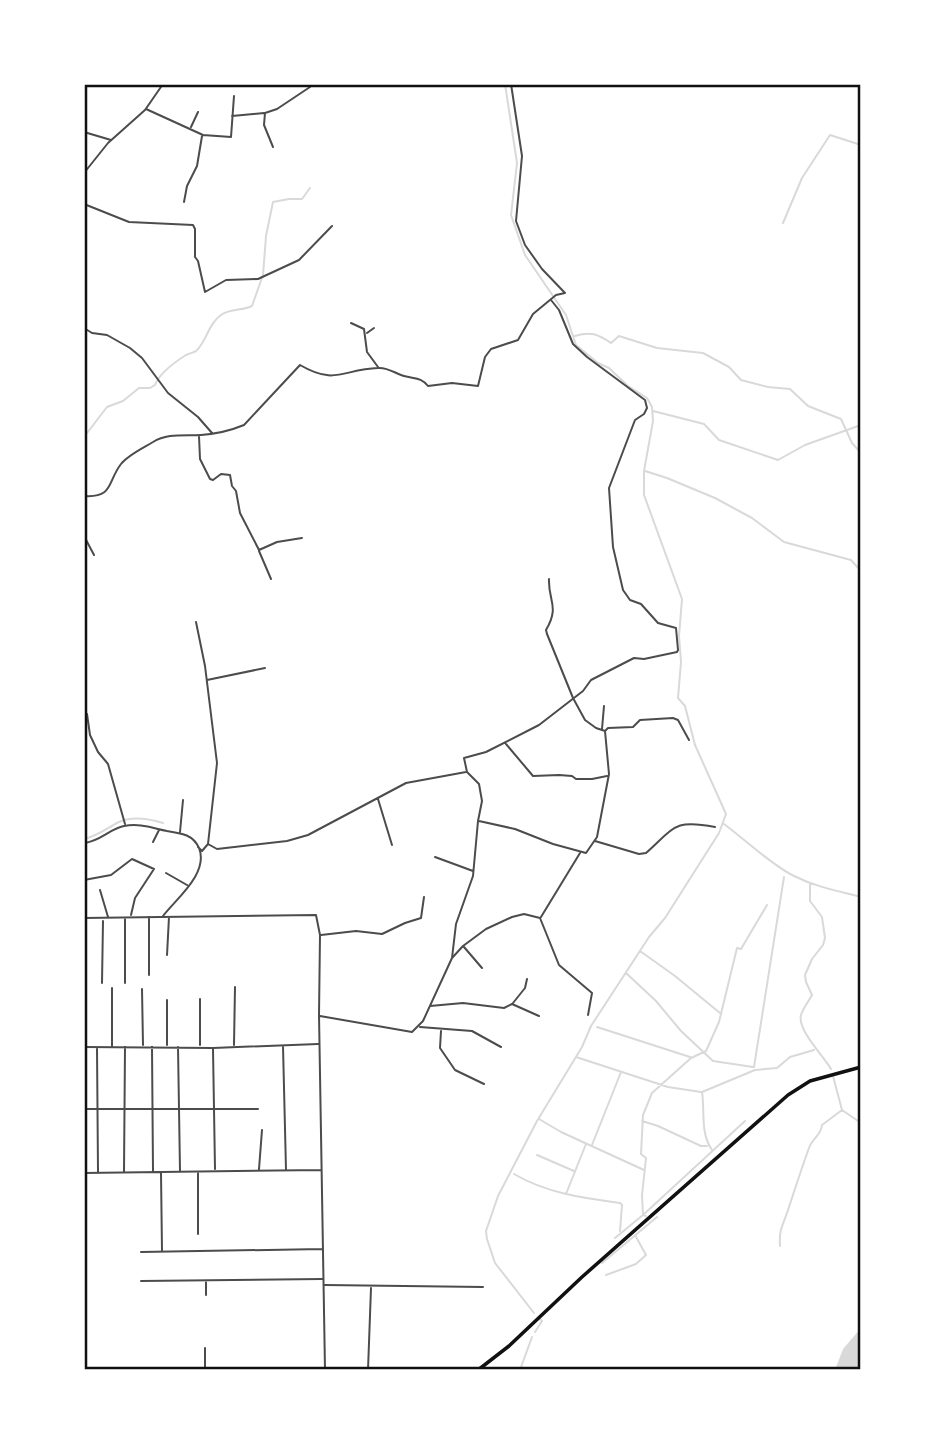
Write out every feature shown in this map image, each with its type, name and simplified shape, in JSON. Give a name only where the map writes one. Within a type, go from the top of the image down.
[{"type":"main road","points":[[478,1370],[509,1346],[582,1277],[788,1095],[810,1081],[861,1067]]},
{"type":"street","points":[[84,173],[112,140],[146,108],[163,84]]},
{"type":"street","points":[[84,496],[104,493],[122,462],[158,439],[233,430],[244,425],[300,365],[327,376],[378,368],[416,377],[428,386],[452,383],[478,386],[485,357],[491,349],[518,340],[533,314],[565,293],[525,246],[516,221],[522,156],[511,84]]},
{"type":"street","points":[[232,116],[265,113],[277,109],[310,87]]},
{"type":"street","points":[[146,108],[203,135],[230,137],[234,96]]},
{"type":"street","points":[[191,128],[198,112]]},
{"type":"street","points":[[265,113],[264,125],[273,147]]},
{"type":"street","points":[[84,132],[112,140]]},
{"type":"street","points":[[184,202],[187,186],[197,166],[203,135]]},
{"type":"street","points":[[84,204],[129,222],[192,225],[195,229],[195,257],[205,292],[226,280],[258,279],[299,260],[332,226]]},
{"type":"street","points":[[452,958],[456,924],[474,871],[482,801],[479,783],[467,772],[464,758],[486,752],[539,725],[583,691],[591,680],[634,658],[644,659],[677,652],[676,628],[658,623],[641,604],[630,600],[623,590],[613,547],[609,488],[635,420],[647,408],[645,400],[573,344],[559,310],[551,300]]},
{"type":"street","points":[[351,323],[364,329],[367,352],[378,368]]},
{"type":"street","points":[[84,328],[92,333],[107,335],[136,353],[168,393],[198,416],[212,433]]},
{"type":"street","points":[[366,334],[374,328]]},
{"type":"street","points":[[199,435],[200,459],[210,479],[214,480],[221,474],[230,475],[240,513],[271,579]]},
{"type":"street","points":[[84,536],[94,555]]},
{"type":"street","points":[[259,550],[277,542],[302,538]]},
{"type":"street","points":[[549,579],[549,590],[553,597],[553,618],[547,630],[573,698],[585,720],[603,731]]},
{"type":"street","points":[[196,622],[216,763],[208,844],[202,851],[198,848]]},
{"type":"street","points":[[206,680],[265,668]]},
{"type":"street","points":[[478,821],[515,829],[586,853],[594,841],[609,776],[603,731],[604,706]]},
{"type":"street","points":[[87,714],[90,735],[98,752],[108,764],[125,826]]},
{"type":"street","points":[[603,731],[608,728],[634,727],[640,720],[673,718],[678,720],[689,740]]},
{"type":"street","points":[[506,743],[533,776],[559,775],[576,779],[609,776]]},
{"type":"street","points":[[208,844],[217,849],[287,842],[317,831],[352,810],[415,780],[467,772]]},
{"type":"street","points":[[378,798],[392,845]]},
{"type":"street","points":[[180,833],[183,800]]},
{"type":"street","points":[[594,841],[639,854],[646,853],[683,823],[692,822],[715,827]]},
{"type":"street","points":[[84,843],[100,839],[125,826],[145,824],[159,830],[189,836],[202,857],[201,865],[162,917]]},
{"type":"street","points":[[153,842],[159,830]]},
{"type":"street","points":[[540,918],[580,852]]},
{"type":"street","points":[[435,857],[474,871]]},
{"type":"street","points":[[84,880],[111,875],[131,859],[155,869],[135,898],[130,917]]},
{"type":"street","points":[[166,873],[188,885]]},
{"type":"street","points":[[100,890],[108,918]]},
{"type":"street","points":[[320,935],[356,931],[382,934],[421,918],[424,897]]},
{"type":"street","points":[[318,1016],[412,1032],[419,1027],[434,1001],[439,982],[452,958],[463,946],[486,929],[512,917],[524,914],[540,918]]},
{"type":"street","points":[[84,918],[316,915],[320,935],[318,1016],[325,1370]]},
{"type":"street","points":[[149,917],[149,975]]},
{"type":"street","points":[[167,955],[169,917]]},
{"type":"street","points":[[102,982],[103,918]]},
{"type":"street","points":[[125,918],[125,983]]},
{"type":"street","points":[[540,918],[559,965],[592,993],[588,1015]]},
{"type":"street","points":[[463,946],[482,968]]},
{"type":"street","points":[[429,1006],[463,1003],[504,1008],[512,1004],[525,988],[527,979]]},
{"type":"street","points":[[234,1046],[235,987]]},
{"type":"street","points":[[112,988],[112,1047]]},
{"type":"street","points":[[142,989],[143,1046]]},
{"type":"street","points":[[200,999],[200,1046]]},
{"type":"street","points":[[167,1000],[167,1046]]},
{"type":"street","points":[[512,1004],[539,1016]]},
{"type":"street","points":[[419,1027],[472,1031],[501,1047]]},
{"type":"street","points":[[442,1030],[440,1048],[455,1070],[484,1084]]},
{"type":"street","points":[[84,1047],[213,1048],[319,1044]]},
{"type":"street","points":[[283,1045],[286,1170]]},
{"type":"street","points":[[152,1046],[153,1172]]},
{"type":"street","points":[[178,1046],[180,1172]]},
{"type":"street","points":[[97,1047],[98,1172]]},
{"type":"street","points":[[124,1172],[125,1047]]},
{"type":"street","points":[[213,1048],[215,1171]]},
{"type":"street","points":[[84,1109],[258,1109]]},
{"type":"street","points":[[259,1170],[262,1130]]},
{"type":"street","points":[[84,1173],[322,1170]]},
{"type":"street","points":[[198,1171],[198,1234]]},
{"type":"street","points":[[161,1172],[162,1252]]},
{"type":"street","points":[[141,1252],[324,1249]]},
{"type":"street","points":[[141,1281],[324,1279]]},
{"type":"street","points":[[206,1280],[206,1294]]},
{"type":"street","points":[[324,1285],[483,1287]]},
{"type":"street","points":[[368,1370],[372,1287]]},
{"type":"street","points":[[205,1348],[205,1370]]},
{"type":"shaded area","points":[[861,1328],[861,1370],[835,1370],[843,1349]]},
{"type":"waterway","points":[[505,84],[517,163],[511,215],[525,255],[566,315],[576,345],[647,398],[652,407],[653,421],[644,471],[644,495],[682,599],[678,698],[685,706],[695,745],[726,814],[719,833],[665,918],[649,937],[591,1026],[582,1047],[537,1121],[498,1196],[486,1231],[487,1239],[495,1263],[534,1313]]},
{"type":"waterway","points":[[783,223],[802,178],[830,135],[861,145]]},
{"type":"waterway","points":[[84,437],[107,407],[123,401],[139,388],[155,385],[172,365],[196,351],[221,315],[252,306],[263,275],[266,236],[273,202],[302,199],[310,188]]},
{"type":"waterway","points":[[575,336],[594,334],[611,343],[619,336],[657,348],[703,353],[729,367],[741,380],[790,389],[808,406],[841,419],[852,443],[861,453]]},
{"type":"waterway","points":[[653,411],[704,424],[719,440],[778,460],[805,445],[861,425]]},
{"type":"waterway","points":[[645,471],[715,498],[752,518],[784,542],[851,560],[861,571]]},
{"type":"waterway","points":[[861,702],[861,710]]},
{"type":"waterway","points":[[84,839],[124,820],[141,819],[163,823]]},
{"type":"waterway","points":[[724,824],[786,872],[819,886],[861,897]]},
{"type":"waterway","points":[[754,1067],[784,877]]},
{"type":"waterway","points":[[810,883],[810,901],[822,917],[825,938],[805,975],[812,995],[802,1012],[801,1021],[807,1035],[831,1069]]},
{"type":"waterway","points":[[646,1216],[643,1215],[642,1195],[646,1158],[641,1154],[643,1115],[652,1093],[691,1058],[706,1051],[719,1022],[737,948],[741,949],[767,905]]},
{"type":"waterway","points":[[640,951],[720,1013]]},
{"type":"waterway","points":[[626,973],[713,1061],[753,1067]]},
{"type":"waterway","points":[[597,1027],[690,1057]]},
{"type":"waterway","points":[[712,1150],[704,1129],[702,1092],[755,1070],[777,1068],[790,1057],[814,1050]]},
{"type":"waterway","points":[[576,1057],[668,1087],[701,1092]]},
{"type":"waterway","points":[[592,1145],[621,1072]]},
{"type":"waterway","points":[[833,1076],[842,1110],[861,1123]]},
{"type":"waterway","points":[[780,1246],[782,1227],[810,1145],[822,1125],[842,1110]]},
{"type":"waterway","points":[[539,1119],[644,1170]]},
{"type":"waterway","points":[[642,1121],[701,1146],[707,1146]]},
{"type":"waterway","points":[[615,1238],[745,1121]]},
{"type":"waterway","points":[[566,1194],[586,1144]]},
{"type":"waterway","points":[[537,1155],[574,1171]]},
{"type":"waterway","points":[[514,1174],[552,1190],[620,1203],[620,1231]]},
{"type":"waterway","points":[[602,1263],[657,1217]]},
{"type":"waterway","points":[[606,1275],[636,1264],[646,1255],[635,1235]]},
{"type":"waterway","points":[[535,1332],[542,1321],[540,1319]]},
{"type":"waterway","points":[[520,1370],[532,1337]]}]
